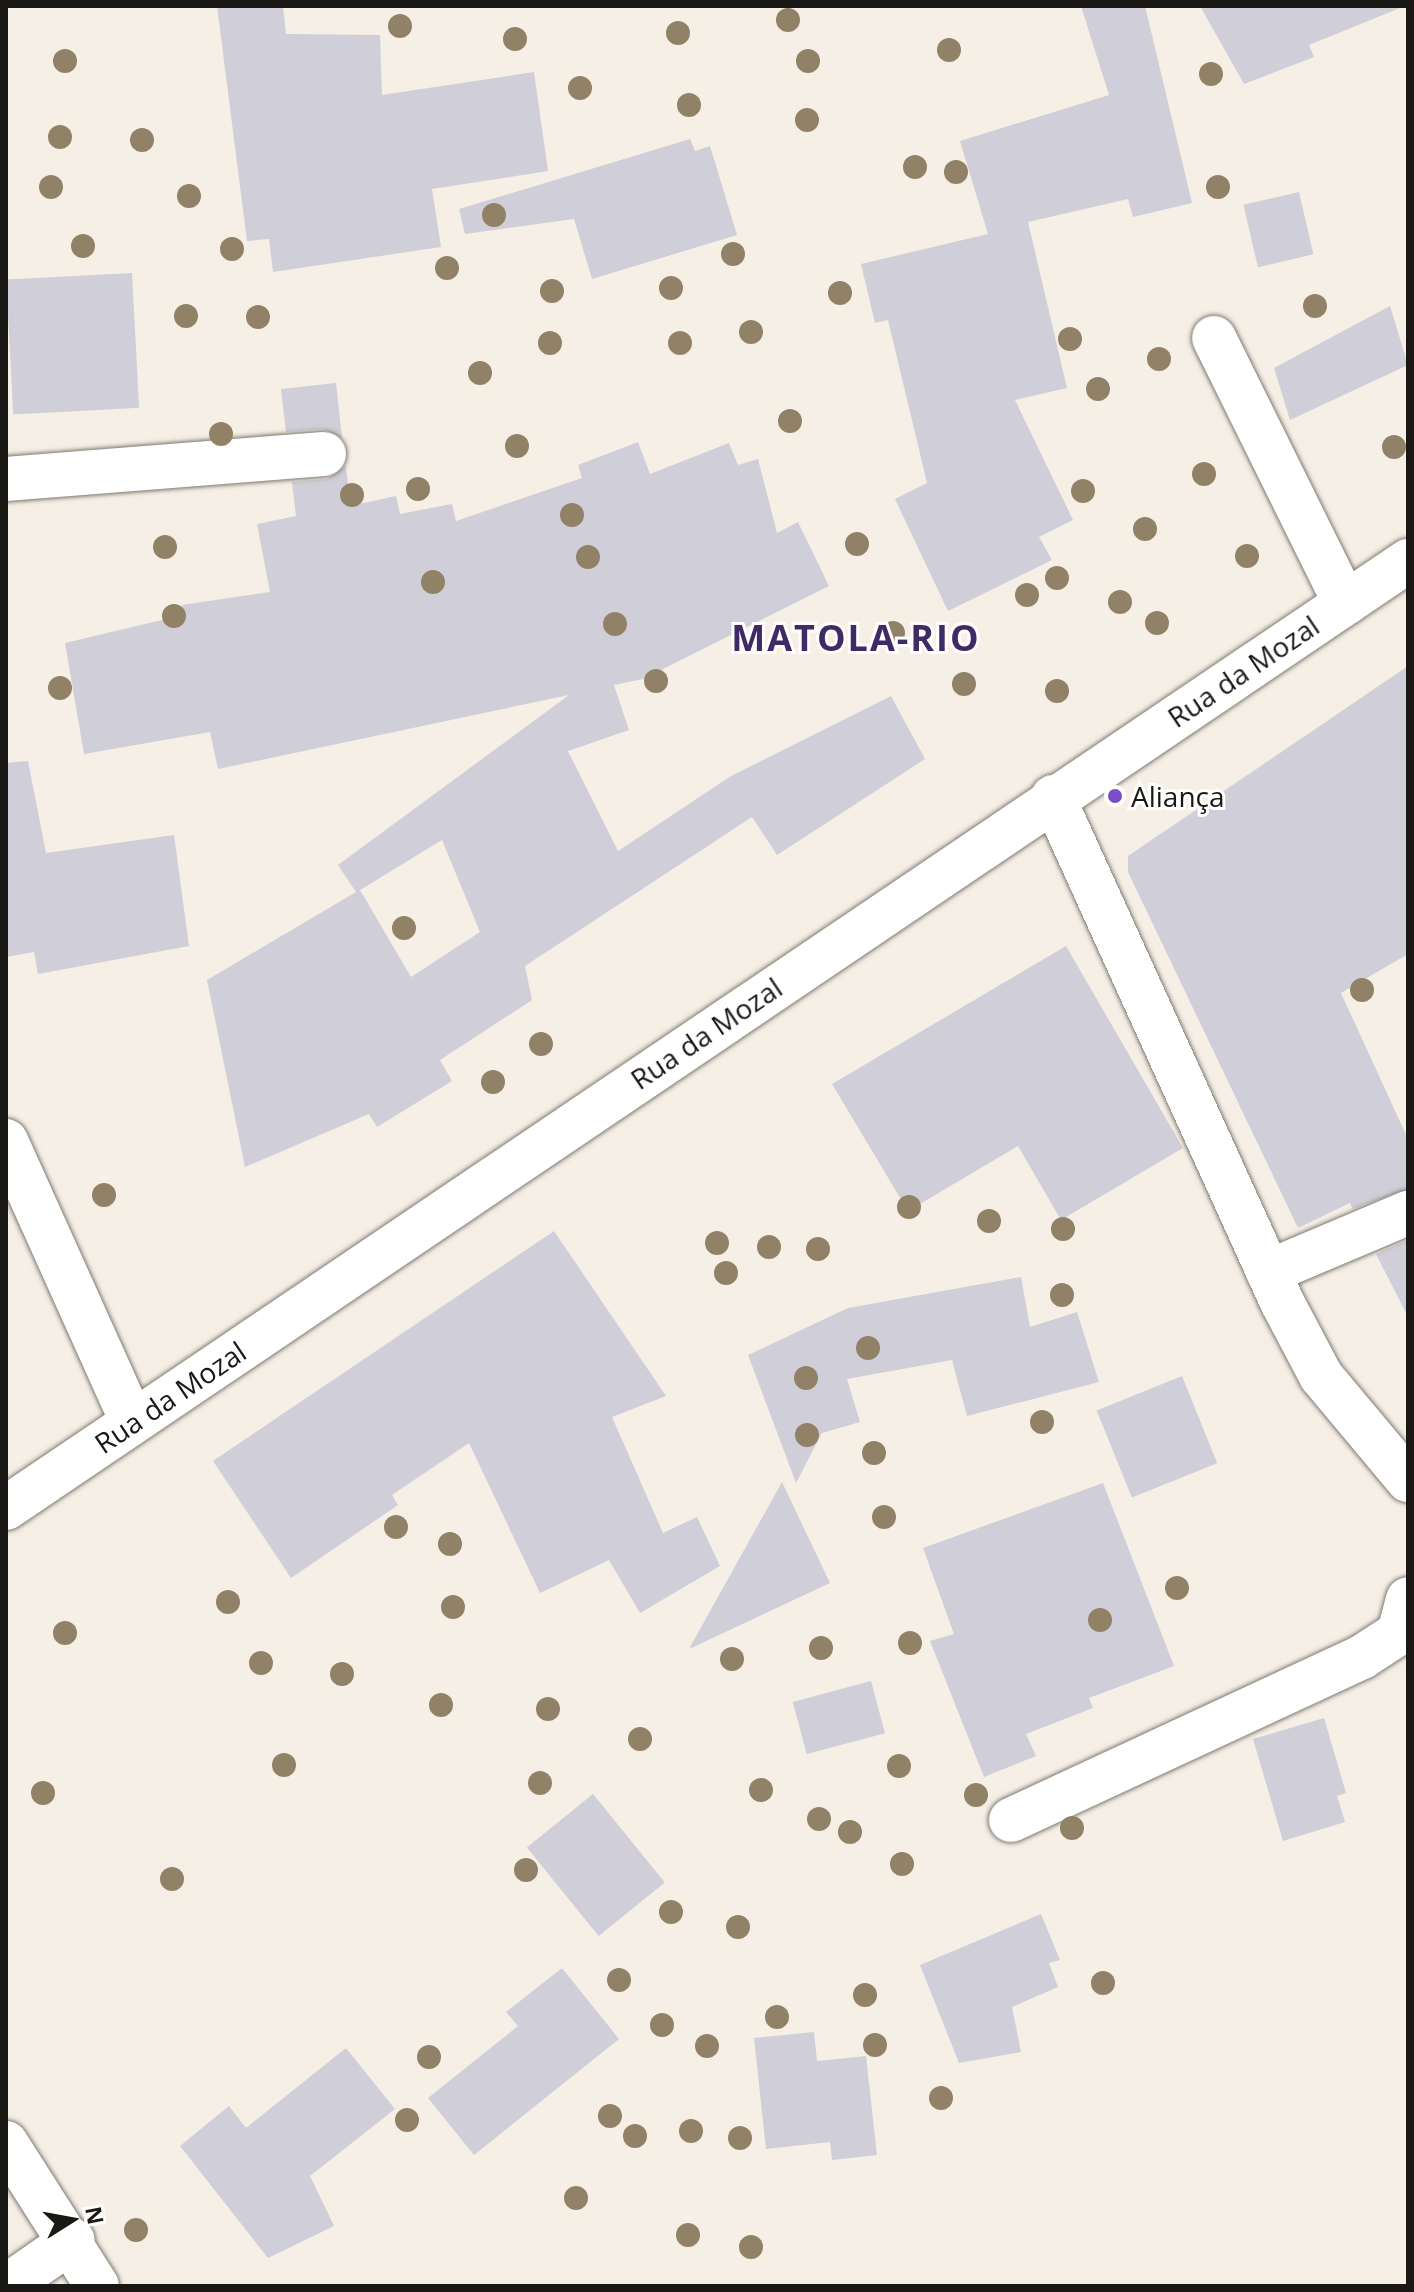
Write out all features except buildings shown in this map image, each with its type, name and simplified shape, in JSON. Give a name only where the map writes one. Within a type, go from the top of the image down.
[{"type":"street","points":[[1214,338],[1345,603]]},
{"type":"street","points":[[6,479],[324,454]]},
{"type":"street","name":"Rua da Mozal","points":[[6,1508],[1053,797],[1408,561]]},
{"type":"street","points":[[1053,797],[1268,1272],[1321,1376],[1408,1480]]},
{"type":"street","points":[[6,1141],[132,1421]]},
{"type":"street","points":[[1268,1272],[1408,1213]]},
{"type":"street","points":[[1011,1820],[1362,1657],[1399,1633],[1408,1599]]},
{"type":"street","points":[[6,2143],[73,2240],[97,2286]]},
{"type":"street","points":[[7,2286],[73,2240]]},
{"type":"place","name":"Aliança","points":[[1115,796]]},
{"type":"district","name":"MATOLA-RIO","points":[[856,638]]}]
